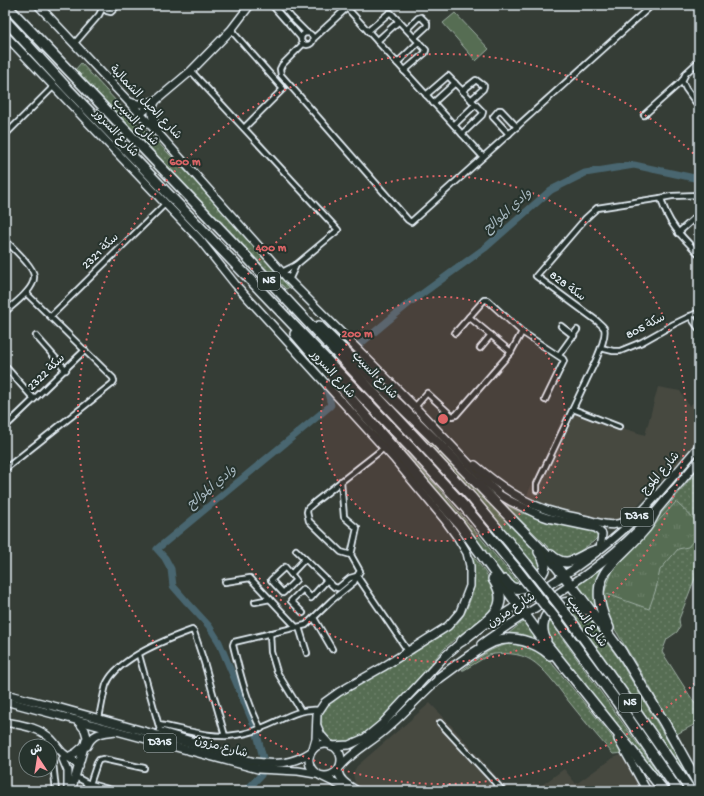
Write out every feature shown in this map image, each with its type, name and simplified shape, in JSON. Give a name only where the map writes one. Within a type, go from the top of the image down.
[{"type":"highway","name":"شارع السيب","points":[[6,5],[242,252],[466,492],[526,563],[567,615],[692,791]]},
{"type":"highway","name":"شارع السيب","points":[[5,20],[68,89],[261,290],[464,506],[558,622],[617,702],[678,791]]},
{"type":"highway","points":[[242,252],[262,269],[372,380],[438,442],[522,529],[564,575],[622,653]]},
{"type":"highway","points":[[261,290],[302,342],[460,525],[517,605],[569,674],[664,791]]},
{"type":"highway","points":[[654,513],[646,528],[608,567],[601,580],[599,596],[600,606],[606,622],[622,653],[666,724],[699,785]]},
{"type":"highway","points":[[460,525],[467,540],[496,584],[500,595],[497,610],[494,616],[462,642]]},
{"type":"highway","points":[[522,529],[530,533],[554,558],[564,563],[571,562],[588,552],[599,550]]},
{"type":"highway","points":[[479,550],[510,586],[514,588],[521,588],[530,584],[540,577],[545,566],[543,557],[522,529]]},
{"type":"highway","points":[[569,674],[543,635],[542,624],[550,611],[564,603],[570,602],[580,604],[610,637]]},
{"type":"highway","points":[[440,678],[484,647],[504,639],[528,641],[548,653],[569,674]]},
{"type":"street","name":"شارع الحيل الشمالية","points":[[38,5],[159,134],[289,280],[415,407],[471,467],[500,495],[524,509],[548,518],[596,528],[602,534],[599,550]]},
{"type":"street","points":[[74,44],[99,15],[102,6],[107,11],[111,12],[118,5]]},
{"type":"street","points":[[140,114],[191,71],[231,30],[250,5]]},
{"type":"street","points":[[272,5],[301,38],[301,42],[303,44]]},
{"type":"street","points":[[281,5],[313,38]]},
{"type":"street","points":[[303,44],[282,66],[280,69],[281,75],[408,220],[413,221],[652,5]]},
{"type":"street","points":[[303,44],[307,46],[310,44],[313,38],[349,7],[368,32],[483,157]]},
{"type":"street","points":[[368,32],[389,13],[391,13],[415,37],[426,50],[425,53],[404,71]]},
{"type":"street","points":[[407,29],[421,17],[427,23],[427,26],[415,37]]},
{"type":"street","points":[[377,41],[399,21]]},
{"type":"street","points":[[231,30],[283,89],[244,128]]},
{"type":"street","points":[[301,38],[307,33]]},
{"type":"street","name":"شارع السرور","points":[[5,35],[200,240],[235,284],[384,448],[445,520],[467,553],[470,566],[470,586],[460,612],[448,626],[339,692],[325,702],[319,710]]},
{"type":"street","points":[[397,63],[419,42]]},
{"type":"street","points":[[644,115],[682,81],[686,72],[699,61]]},
{"type":"street","points":[[191,71],[338,230],[296,264],[282,272]]},
{"type":"street","points":[[426,95],[448,76],[476,105],[482,114],[462,134]]},
{"type":"street","points":[[462,91],[476,80],[484,86],[483,89],[471,100]]},
{"type":"street","points":[[682,81],[699,107]]},
{"type":"street","points":[[433,103],[455,83]]},
{"type":"street","points":[[5,135],[54,86]]},
{"type":"street","points":[[126,100],[136,104],[143,104],[156,100]]},
{"type":"street","points":[[156,100],[151,111],[151,115],[159,134]]},
{"type":"street","points":[[454,125],[476,105]]},
{"type":"street","points":[[509,134],[494,118],[494,115],[501,110],[517,127]]},
{"type":"street","points":[[699,195],[661,198],[666,216],[678,233],[699,254]]},
{"type":"street","name":"سكة 828","points":[[537,490],[537,484],[601,348],[604,333],[603,326],[536,276],[585,219],[597,208],[661,198]]},
{"type":"street","name":"سكة 2321","points":[[51,316],[166,203]]},
{"type":"street","points":[[678,233],[699,214]]},
{"type":"street","points":[[5,240],[31,268],[35,276],[33,284],[26,293],[5,312]]},
{"type":"street","points":[[289,280],[296,264]]},
{"type":"street","points":[[5,469],[112,384],[113,378],[26,293]]},
{"type":"street","points":[[455,333],[486,300],[522,332],[563,359],[564,361],[545,400]]},
{"type":"street","name":"سكة 805","points":[[601,348],[620,351],[642,342],[699,312]]},
{"type":"street","points":[[690,316],[699,329]]},
{"type":"street","points":[[469,317],[510,352]]},
{"type":"street","points":[[561,326],[574,336]]},
{"type":"street","points":[[559,355],[577,330]]},
{"type":"street","points":[[415,407],[427,393],[452,416],[456,415],[510,352],[522,332]]},
{"type":"street","points":[[480,348],[491,335]]},
{"type":"street","points":[[36,336],[66,370]]},
{"type":"street","name":"سكة 2322","points":[[5,427],[66,370],[85,350]]},
{"type":"street","points":[[5,366],[34,399]]},
{"type":"street","points":[[573,409],[619,427]]},
{"type":"street","name":"شارع الحيل الشمالية","points":[[450,443],[492,480],[506,490],[534,505],[548,510],[611,525],[622,524],[642,512]]},
{"type":"street","name":"شارع الموج","points":[[564,575],[599,550],[642,512],[699,446]]},
{"type":"street","points":[[351,555],[341,552],[309,521],[306,512],[308,508],[384,448]]},
{"type":"street","name":"شارع الموج","points":[[571,585],[622,547],[654,513],[699,460]]},
{"type":"street","points":[[261,729],[256,720],[242,680],[233,645],[237,640],[298,628],[306,625],[354,582],[360,571],[351,555],[356,528],[344,517],[341,481]]},
{"type":"street","points":[[539,515],[544,514],[548,510]]},
{"type":"street","points":[[296,550],[334,587],[338,588],[350,578],[357,576]]},
{"type":"street","points":[[291,574],[305,559]]},
{"type":"street","points":[[285,567],[291,574],[296,580],[283,593],[271,580],[285,567]]},
{"type":"street","name":"شارع مزون","points":[[331,745],[348,745],[358,742],[371,733],[382,724],[445,656],[462,642],[564,575]]},
{"type":"street","points":[[357,576],[408,651]]},
{"type":"street","points":[[225,582],[250,578],[298,628],[307,654]]},
{"type":"street","points":[[302,613],[291,601],[302,589],[311,598],[327,580]]},
{"type":"street","name":"شارع مزون","points":[[339,769],[352,755],[386,729],[426,689],[468,654],[571,585]]},
{"type":"street","points":[[254,602],[270,599]]},
{"type":"street","points":[[314,618],[332,649]]},
{"type":"street","points":[[99,718],[107,685],[118,668],[161,641],[192,630],[194,631],[204,662],[225,736]]},
{"type":"street","points":[[270,633],[271,652],[277,672],[301,711]]},
{"type":"street","points":[[139,655],[162,731],[195,741],[203,748]]},
{"type":"street","name":"شارع مزون","points":[[5,694],[99,718],[255,762],[283,764],[293,761],[312,751]]},
{"type":"street","name":"شارع مزون","points":[[5,701],[258,769],[298,770],[319,775],[352,791]]},
{"type":"street","points":[[159,725],[215,736],[225,736],[261,729],[301,711],[309,709],[319,710],[317,714],[316,739],[309,758],[309,764],[312,770],[319,775]]},
{"type":"street","points":[[70,791],[76,777],[87,737],[85,730],[77,720]]},
{"type":"street","points":[[5,722],[32,728],[43,733],[52,740],[65,758],[70,791]]},
{"type":"street","points":[[440,723],[503,791]]},
{"type":"street","points":[[316,724],[321,735],[338,751],[341,756],[339,769],[340,778],[357,791]]},
{"type":"street","points":[[610,724],[647,791]]},
{"type":"street","points":[[80,763],[92,737],[102,733],[116,731]]},
{"type":"street","points":[[65,758],[77,752],[85,745]]},
{"type":"street","name":"D315","points":[[312,751],[321,745],[331,745]]},
{"type":"street","points":[[65,758],[80,763]]},
{"type":"street","points":[[85,791],[99,760],[103,759],[144,768]]},
{"type":"street","name":"D315","points":[[319,775],[330,776],[339,769]]},
{"type":"street","points":[[76,777],[89,784],[115,791]]},
{"type":"street","points":[[55,778],[56,791]]},
{"type":"shaded area","points":[[658,387],[680,391],[689,406],[699,398],[699,440],[671,474],[657,484],[626,519],[617,523],[558,511],[554,507],[526,497],[567,409],[573,409],[619,427],[645,435]]},
{"type":"shaded area","points":[[430,703],[509,791],[356,790],[353,773],[357,766]]},
{"type":"shaded area","points":[[623,754],[647,791],[534,791],[564,769],[576,784],[611,759]]},
{"type":"green space","points":[[455,13],[489,49],[476,61],[443,23]]},
{"type":"green space","points":[[81,63],[143,130],[147,131],[212,199],[290,287],[286,289],[210,212],[75,70]]},
{"type":"green space","points":[[402,412],[490,502],[541,557],[540,574],[399,413]]},
{"type":"green space","points":[[391,436],[443,493],[521,586],[516,586],[507,579],[475,538],[389,437]]},
{"type":"green space","points":[[699,468],[699,568],[679,619],[680,627],[677,632],[667,639],[662,652],[699,710],[699,722],[675,735],[650,687],[608,618],[603,599],[603,585],[616,563],[668,506]]},
{"type":"green space","points":[[676,502],[699,524],[699,534],[688,547],[678,549],[660,570],[656,589],[649,609],[604,593],[613,570]]},
{"type":"green space","points":[[502,503],[522,513],[594,531],[598,537],[570,558],[559,558]]},
{"type":"green space","points":[[470,552],[487,575],[493,588],[495,602],[491,612],[452,641],[406,693],[374,726],[358,737],[343,742],[327,737],[322,731],[320,718],[324,707],[327,704],[419,650],[447,632],[460,621],[471,597],[474,586],[474,567]]},
{"type":"green space","points":[[603,567],[595,588],[595,608],[577,585]]},
{"type":"green space","points":[[569,604],[586,614],[618,658],[690,778],[687,780],[564,605]]},
{"type":"green space","points":[[547,617],[659,774],[661,782],[546,637]]},
{"type":"green space","points":[[524,621],[538,641],[525,637],[504,637]]},
{"type":"green space","points":[[513,643],[529,646],[545,655],[610,734],[622,753],[613,754],[550,678],[531,660],[505,653],[494,654],[489,655],[462,670],[492,650]]},
{"type":"waterway","name":"وادي الموالح","points":[[359,345],[408,304],[485,248],[551,190],[585,173],[634,165],[699,179]]},
{"type":"waterway","name":"وادي الموالح","points":[[323,374],[330,406]]},
{"type":"waterway","name":"وادي الموالح","points":[[186,601],[173,586],[171,569],[165,558],[157,549],[329,407]]},
{"type":"waterway","name":"وادي الموالح","points":[[187,602],[209,626],[219,642],[256,730],[263,758]]},
{"type":"waterway","name":"وادي الموالح","points":[[246,791],[261,775]]}]
